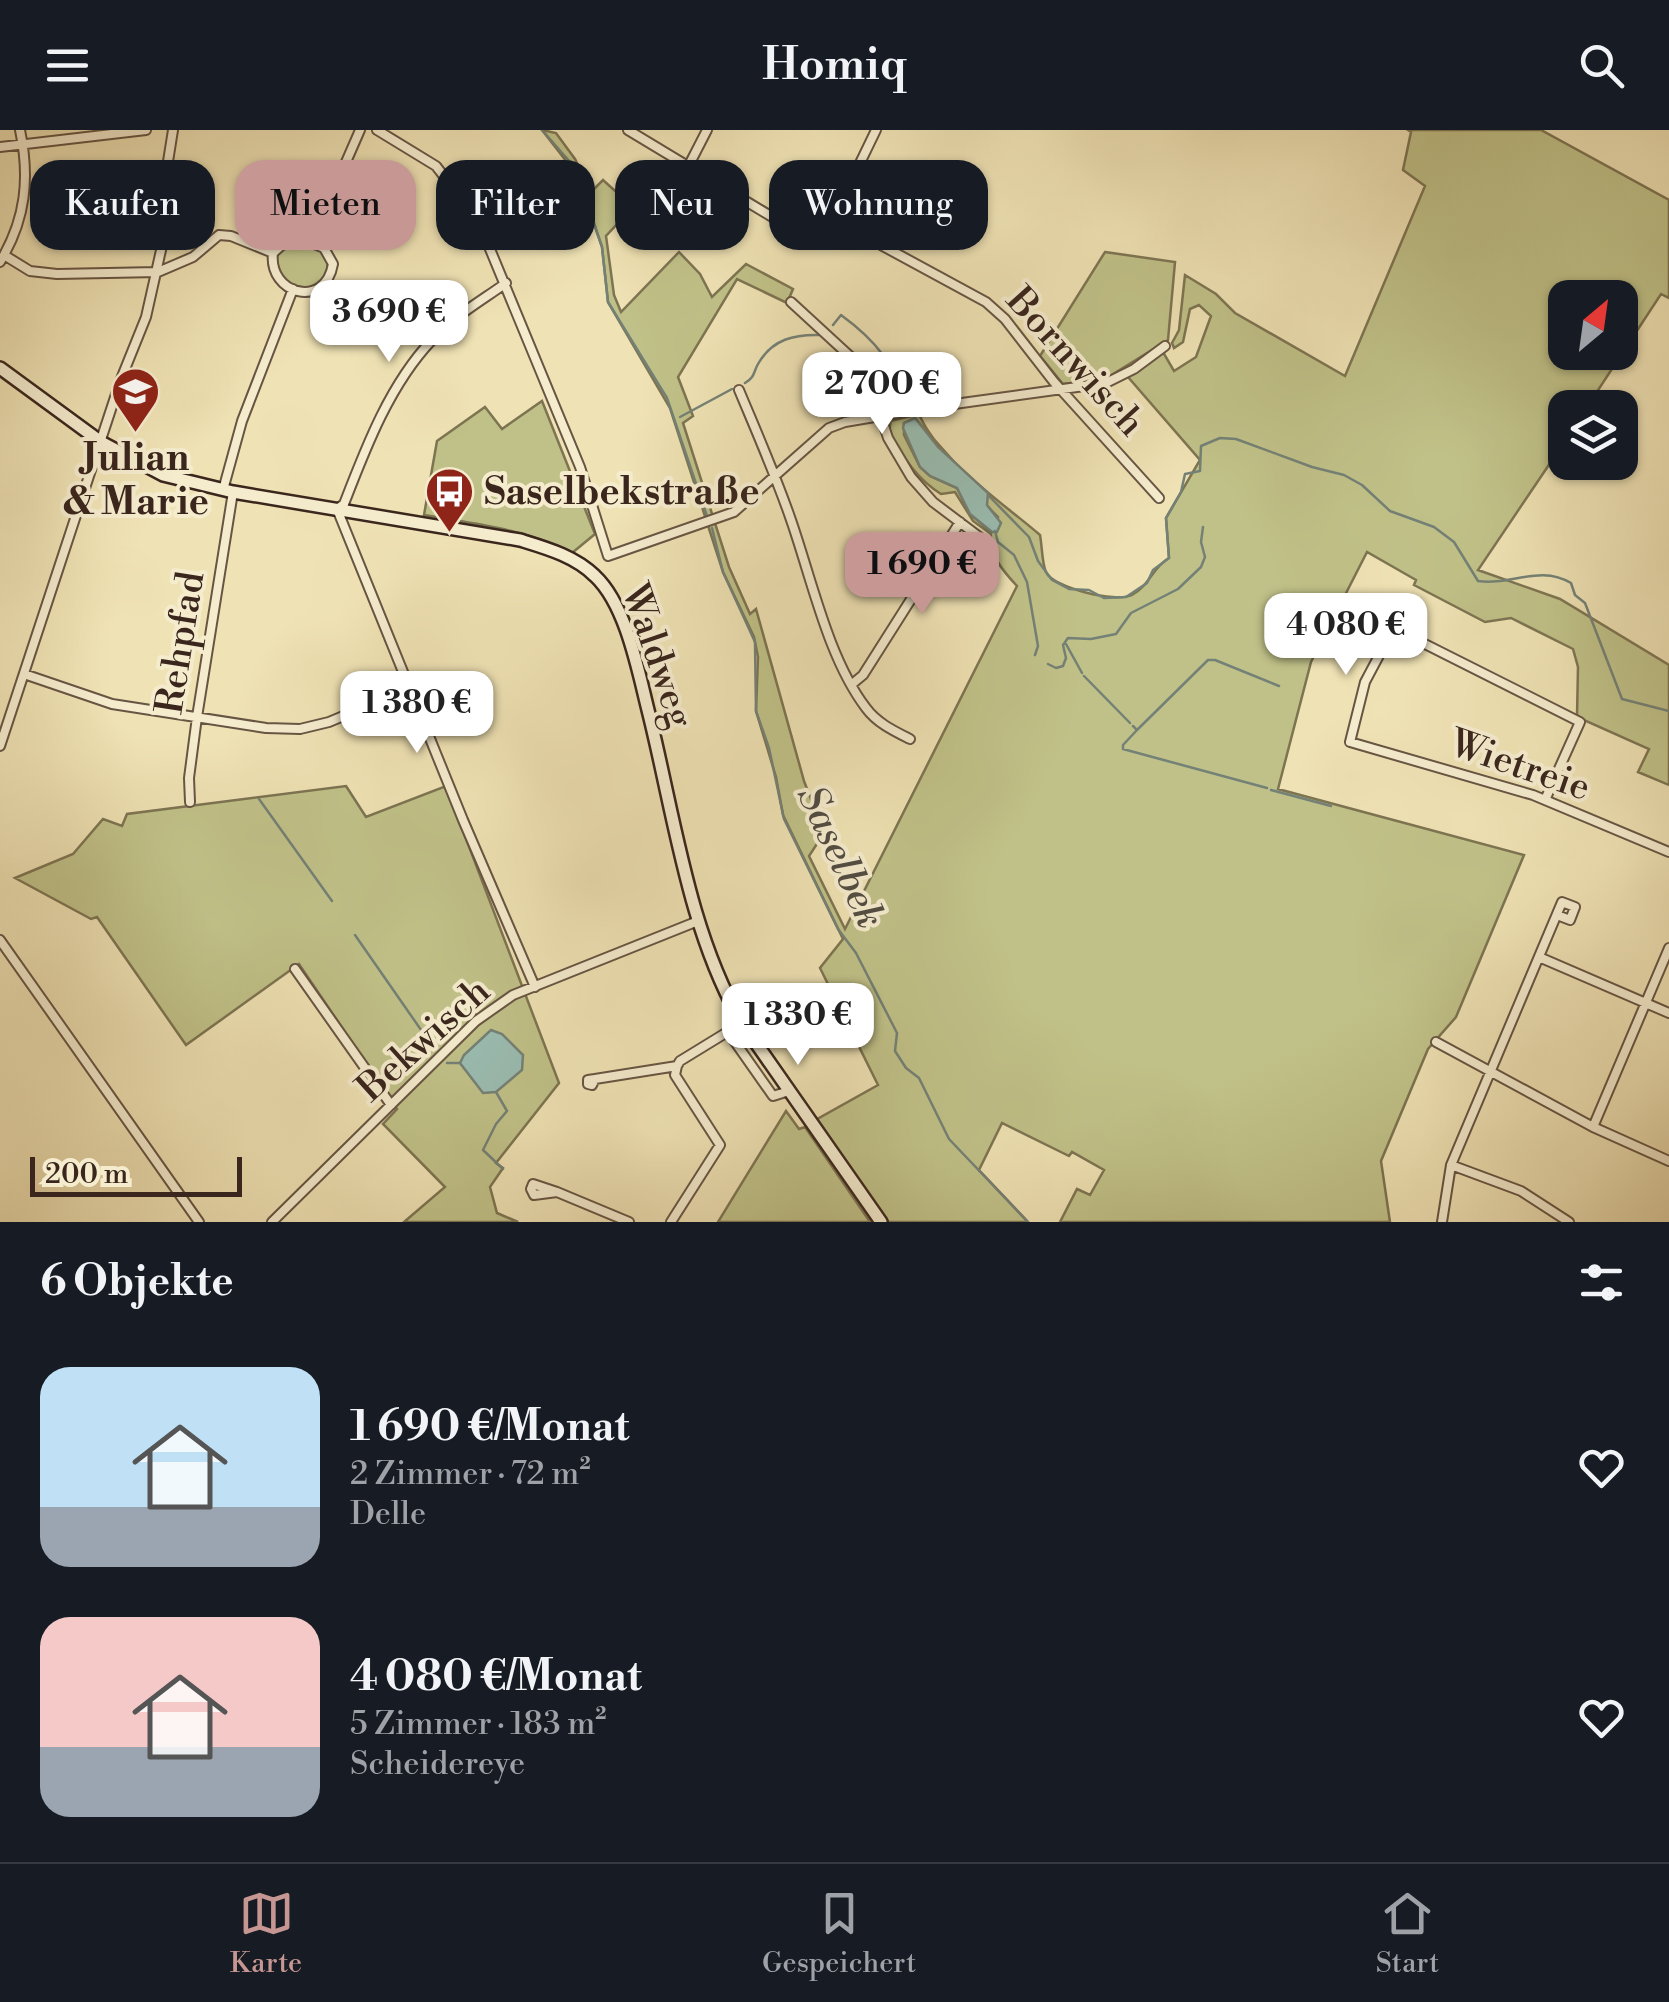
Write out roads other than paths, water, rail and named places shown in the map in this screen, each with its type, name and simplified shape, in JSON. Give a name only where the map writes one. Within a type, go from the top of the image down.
[{"type":"main road","name":"Waldweg","points":[[0,368],[100,442],[163,475],[228,491],[520,540],[552,550],[598,578],[617,608],[637,665],[698,921],[717,975],[742,1023],[881,1222]]},
{"type":"street","points":[[20,130],[27,174],[21,222],[2,258],[30,271],[56,274],[158,272],[193,257],[219,235],[273,253]]},
{"type":"street","points":[[0,147],[146,130]]},
{"type":"street","points":[[0,746],[100,442],[146,317],[168,219],[166,174],[173,130]]},
{"type":"street","points":[[347,160],[360,130]]},
{"type":"street","points":[[377,130],[436,166],[478,220],[580,468],[608,556],[606,568],[598,578]]},
{"type":"street","points":[[628,130],[677,160]]},
{"type":"street","points":[[692,160],[707,130]]},
{"type":"street","points":[[862,160],[876,130]]},
{"type":"street","points":[[273,253],[278,250]]},
{"type":"street","points":[[273,253],[272,266],[277,278],[293,289],[310,292],[330,280],[333,264],[323,250]]},
{"type":"street","name":"Bornwisch","points":[[891,250],[986,302],[1158,498]]},
{"type":"street","points":[[506,283],[452,321],[410,366],[369,442],[344,504],[338,509],[535,987]]},
{"type":"street","name":"Rehpfad","points":[[190,802],[197,717],[228,491],[242,421],[293,289]]},
{"type":"street","points":[[791,302],[862,364],[898,460],[926,494],[990,546]]},
{"type":"street","points":[[608,556],[734,512],[829,428],[940,406],[1106,383],[1134,369],[1165,346]]},
{"type":"street","points":[[740,390],[775,477],[824,622],[852,685],[868,710],[888,728],[910,739]]},
{"type":"street","points":[[852,685],[863,675],[960,522]]},
{"type":"street","name":"Wietreie","points":[[1545,800],[1580,722],[1401,632],[1391,633],[1365,682],[1350,742],[1545,800],[1669,852]]},
{"type":"street","points":[[24,674],[112,704],[300,729],[327,723],[410,688]]},
{"type":"street","points":[[1442,1222],[1451,1165],[1557,915]]},
{"type":"street","name":"Bekwisch","points":[[272,1222],[476,1022],[513,996],[698,921]]},
{"type":"street","points":[[0,940],[199,1222]]},
{"type":"street","points":[[1593,1127],[1669,948]]},
{"type":"street","points":[[1539,957],[1669,1013]]},
{"type":"street","points":[[295,969],[391,1105]]},
{"type":"street","points":[[595,1079],[677,1066],[742,1023]]},
{"type":"street","points":[[728,1032],[773,1096],[790,1091]]},
{"type":"street","points":[[1436,1042],[1593,1127],[1669,1162]]},
{"type":"street","points":[[672,1222],[718,1149],[719,1141],[675,1075],[677,1066]]},
{"type":"street","points":[[1451,1165],[1520,1191],[1569,1222]]},
{"type":"street","points":[[557,1192],[629,1222]]},
{"type":"water","points":[[915,418],[938,447],[988,493],[987,505],[1001,523],[997,532],[970,514],[957,488],[920,467],[903,428],[904,423]]},
{"type":"water","points":[[491,1030],[502,1034],[523,1055],[522,1070],[496,1092],[483,1093],[460,1063]]},
{"type":"waterway","name":"Saselbek","points":[[542,130],[570,162],[581,184],[602,247],[608,302],[667,398],[707,516]]},
{"type":"waterway","points":[[833,325],[841,315],[874,344],[897,379],[905,408]]},
{"type":"waterway","points":[[745,383],[777,344],[793,337],[821,335]]},
{"type":"waterway","points":[[680,417],[732,389]]},
{"type":"waterway","points":[[989,496],[1029,537],[1038,561],[1052,580],[1104,598],[1126,597],[1147,583],[1153,570],[1169,558],[1166,518],[1181,492],[1185,474],[1200,471],[1201,446],[1220,438],[1236,439],[1344,475],[1362,485],[1390,511],[1434,527],[1454,542],[1478,581],[1548,575],[1571,583],[1575,595],[1585,603],[1622,699],[1669,711]]},
{"type":"waterway","points":[[1048,664],[1063,666],[1063,645],[1068,638],[1116,634],[1131,613],[1178,589],[1201,567],[1205,557],[1203,527]]},
{"type":"waterway","name":"Saselbek","points":[[712,528],[723,572],[755,642],[756,711],[769,748],[784,819],[838,929],[856,953],[897,1033],[895,1051],[906,1068],[919,1078],[949,1139],[1028,1222]]},
{"type":"waterway","points":[[995,531],[998,542],[1014,555],[1027,582],[1038,646],[1035,655]]},
{"type":"waterway","points":[[1066,644],[1082,673]]},
{"type":"waterway","points":[[1133,726],[1137,730],[1208,660],[1279,686]]},
{"type":"waterway","points":[[1084,676],[1130,723]]},
{"type":"waterway","points":[[1137,730],[1123,749],[1267,788]]},
{"type":"waterway","points":[[1271,790],[1331,806]]},
{"type":"waterway","points":[[259,799],[332,901]]},
{"type":"waterway","points":[[355,935],[435,1050]]},
{"type":"waterway","points":[[447,1063],[460,1063]]},
{"type":"waterway","points":[[496,1092],[507,1111],[483,1150],[503,1169]]},
{"type":"place","name":"Julian & Marie","points":[[136,434]]},
{"type":"place","name":"Saselbekstraße","points":[[449,534]]}]
